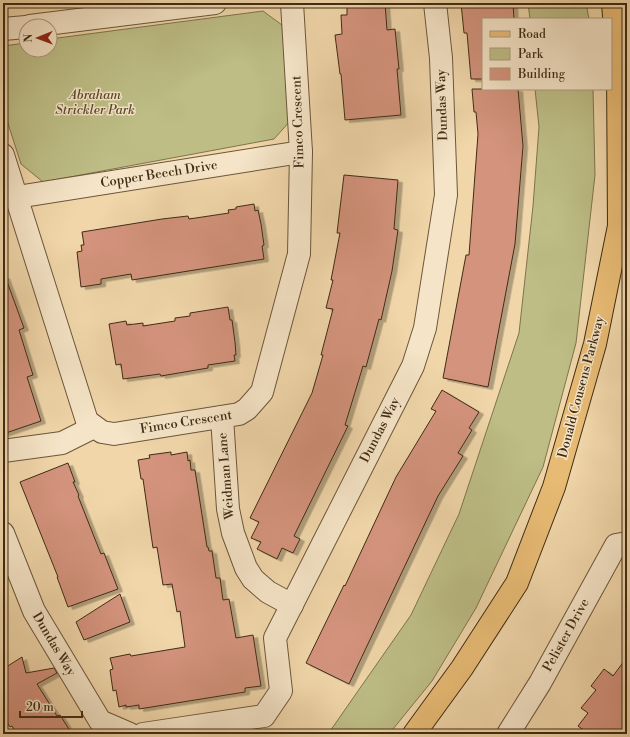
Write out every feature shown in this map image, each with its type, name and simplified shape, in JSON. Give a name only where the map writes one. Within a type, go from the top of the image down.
[{"type":"main road","name":"Donald Cousens Parkway","points":[[414,734],[462,668],[517,583],[554,488],[595,344],[619,226],[618,69],[613,3]]},
{"type":"street","points":[[58,23],[215,3]]},
{"type":"street","name":"Fimco Crescent","points":[[94,427],[102,432],[114,434],[239,414],[247,410],[262,392],[298,254],[301,152],[292,3]]},
{"type":"street","name":"Dundas Way","points":[[143,734],[264,716],[281,691],[275,638],[413,366],[425,328],[446,195],[441,58],[435,3]]},
{"type":"street","points":[[3,29],[18,27]]},
{"type":"street","name":"Copper Beech Drive","points":[[17,197],[301,152]]},
{"type":"street","points":[[3,155],[87,421],[94,427],[62,443],[3,452]]},
{"type":"street","name":"Weidman Lane","points":[[222,417],[228,509],[233,533],[246,568],[268,592],[292,605]]},
{"type":"street","name":"Dundas Way","points":[[3,533],[34,611],[100,721],[130,734]]},
{"type":"street","name":"Pelister Drive","points":[[508,734],[540,683],[616,545],[627,543]]},
{"type":"green space","points":[[528,3],[586,3],[589,18],[530,18]]},
{"type":"green space","name":"Abraham Strickler Park","points":[[263,11],[282,25],[291,120],[274,139],[43,182],[21,164],[3,108],[3,46],[18,44],[18,58],[58,58],[58,38]]},
{"type":"green space","points":[[535,90],[593,90],[595,175],[576,343],[543,467],[476,608],[432,681],[389,734],[328,734],[411,615],[459,514],[519,333],[533,206],[539,127]]},
{"type":"building","points":[[347,3],[385,3],[387,30],[395,29],[399,69],[397,69],[401,115],[345,120],[341,74],[335,35],[342,34],[341,15],[347,15]]},
{"type":"building","points":[[461,3],[513,3],[514,18],[482,18],[482,79],[471,79],[467,33],[464,33]]},
{"type":"building","points":[[472,89],[518,90],[523,146],[515,244],[488,387],[443,378],[466,255],[469,255],[478,134],[476,112],[474,112]]},
{"type":"building","points":[[344,175],[398,180],[394,229],[398,230],[392,271],[381,320],[379,319],[366,367],[363,366],[345,425],[348,426],[294,536],[300,539],[293,553],[282,548],[277,559],[257,549],[261,542],[251,538],[259,522],[250,518],[312,393],[323,355],[321,355],[333,309],[326,308],[333,280],[331,280],[340,233],[337,233]]},
{"type":"building","points":[[254,204],[255,211],[258,210],[261,224],[264,259],[132,280],[131,274],[101,279],[101,284],[81,287],[77,252],[82,251],[81,245],[84,245],[82,232],[162,219],[188,216],[189,219],[229,213],[228,210],[236,209],[236,207]]},
{"type":"building","points":[[5,276],[24,328],[19,330],[33,375],[27,377],[41,421],[3,434],[3,277]]},
{"type":"building","points":[[228,307],[230,320],[232,320],[235,342],[235,361],[208,365],[208,368],[161,376],[160,374],[123,379],[121,364],[116,365],[109,324],[126,321],[127,325],[143,323],[143,326],[175,321],[175,318],[190,316],[190,313]]},
{"type":"building","points":[[442,390],[479,412],[469,428],[472,430],[458,453],[463,456],[438,496],[349,684],[306,663],[344,585],[345,586],[396,477],[436,411],[431,409]]},
{"type":"building","points":[[171,452],[171,455],[187,452],[191,470],[195,470],[207,547],[209,551],[212,551],[216,578],[220,578],[223,600],[229,599],[236,638],[253,635],[261,686],[245,688],[245,692],[139,709],[139,705],[126,707],[126,705],[119,707],[116,690],[113,691],[110,670],[113,669],[110,658],[185,647],[180,611],[177,612],[172,584],[163,585],[157,547],[153,548],[143,479],[141,479],[138,460],[150,458],[149,455]]},
{"type":"building","points":[[68,463],[75,482],[73,482],[93,534],[101,554],[104,553],[118,589],[68,607],[58,577],[20,482]]},
{"type":"building","points":[[120,594],[130,622],[84,640],[76,622]]},
{"type":"building","points":[[22,657],[26,673],[54,668],[57,673],[37,684],[57,716],[60,715],[72,734],[17,734],[12,726],[10,727],[3,716],[3,669]]},
{"type":"building","points":[[627,657],[627,734],[589,734],[578,726],[588,713],[581,708],[596,690],[591,686],[604,669],[613,676]]}]
